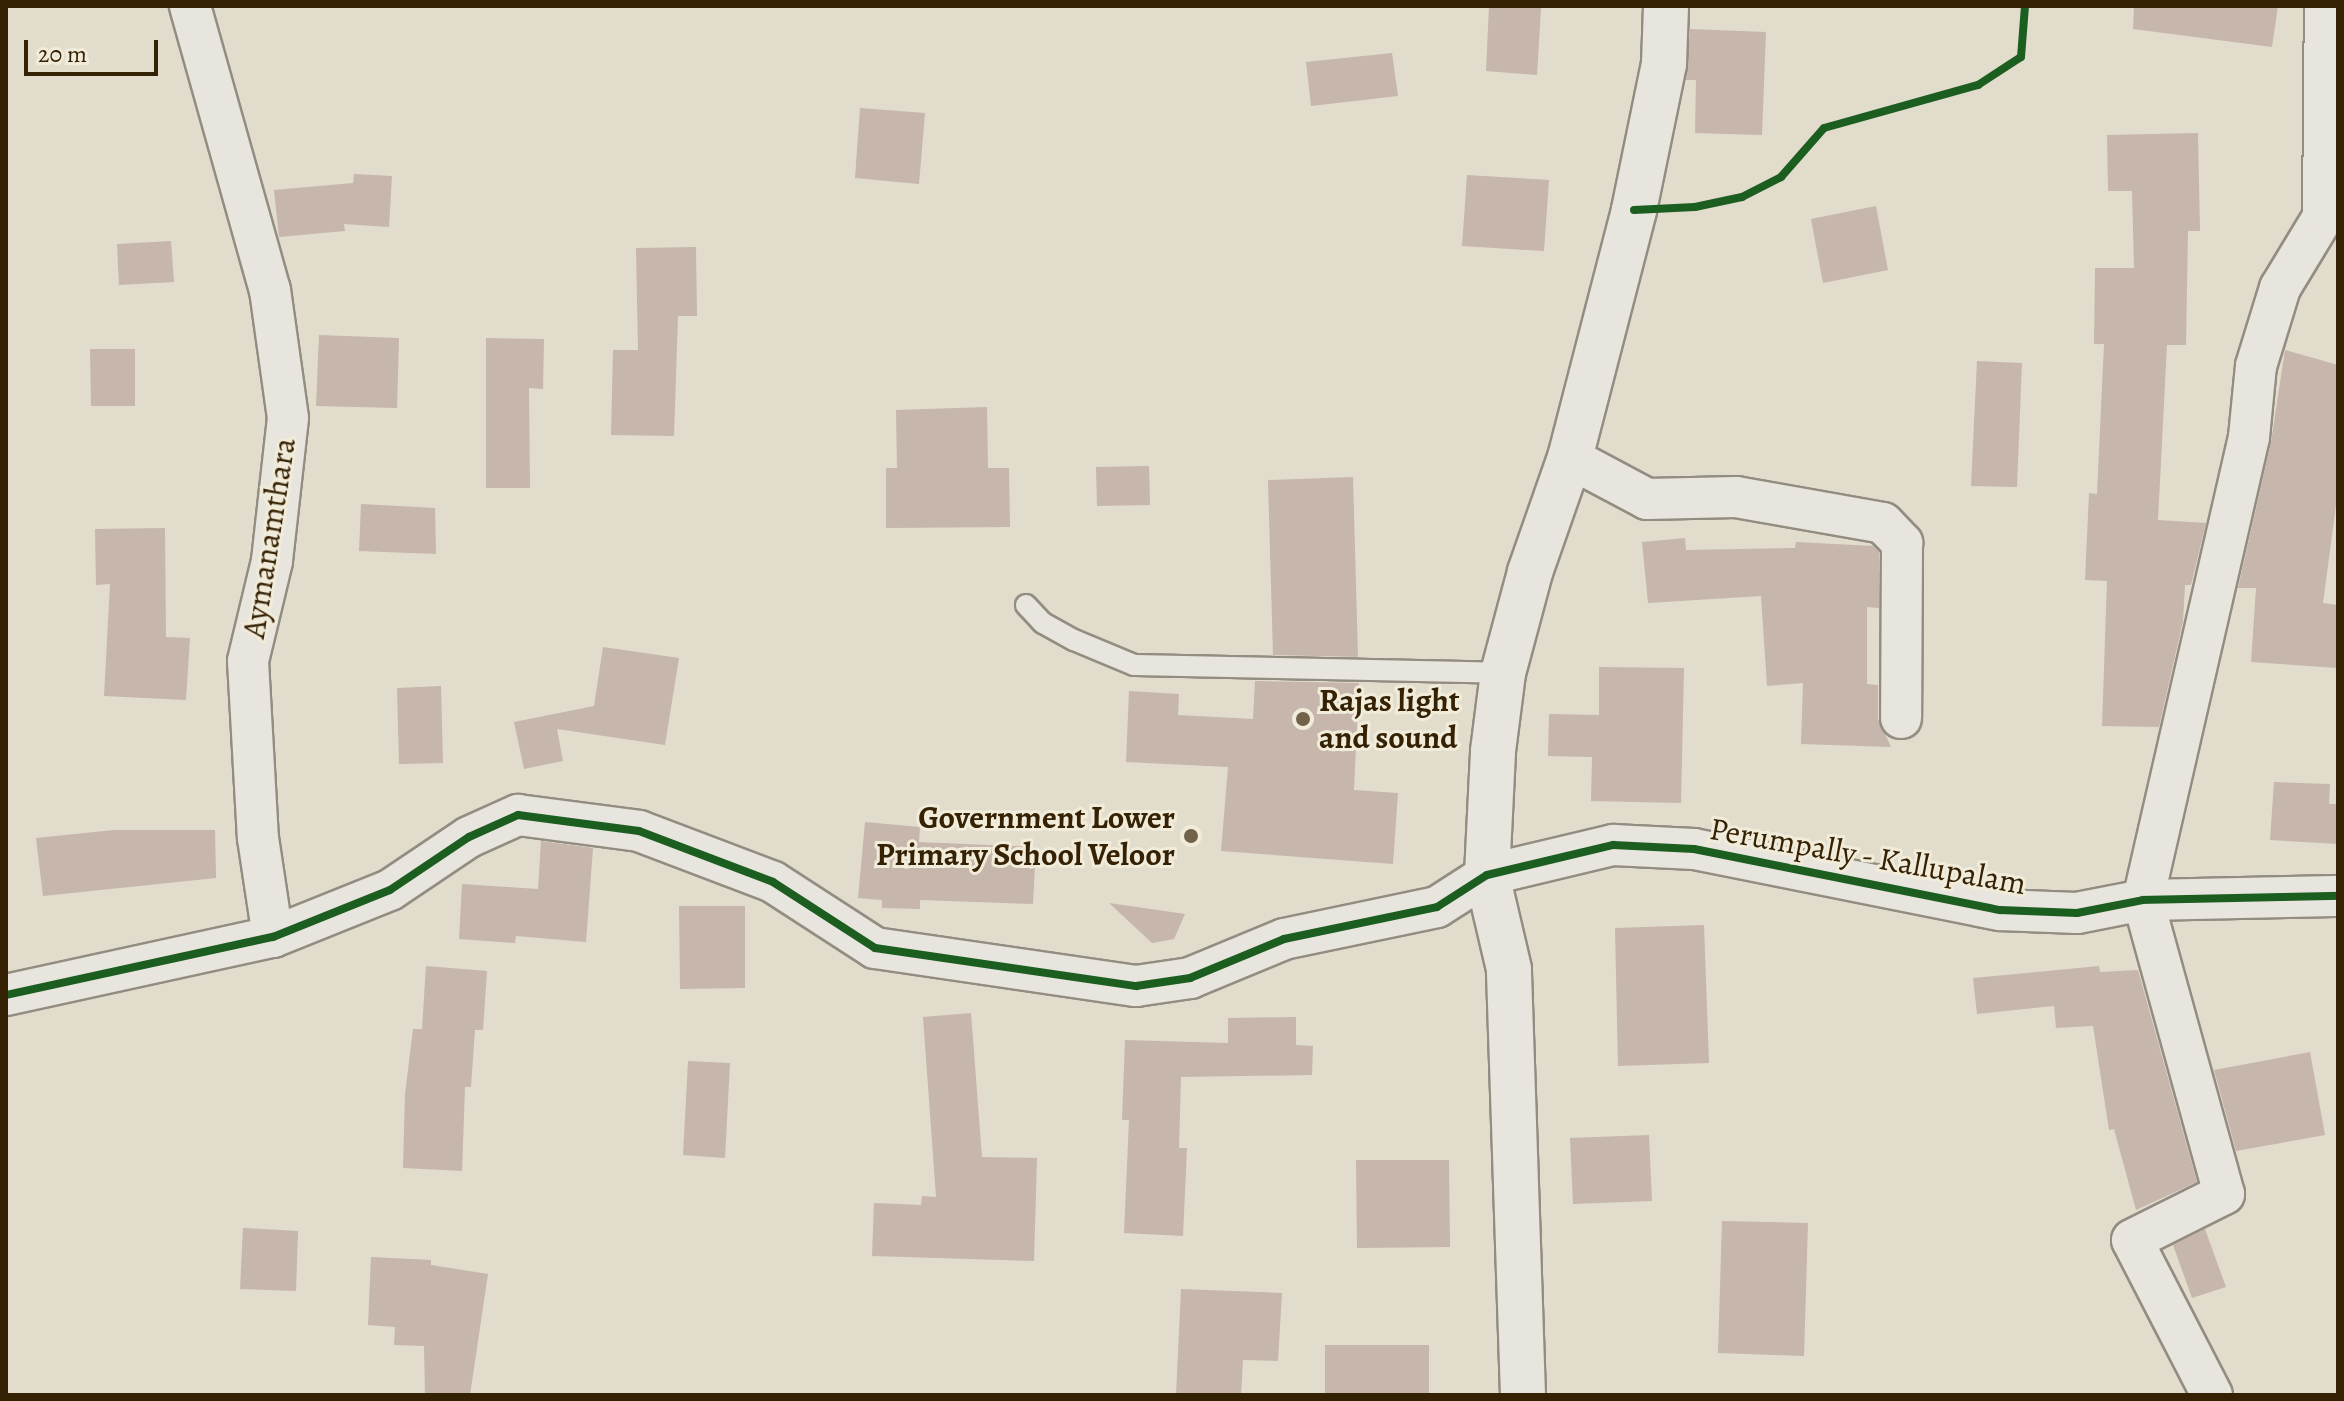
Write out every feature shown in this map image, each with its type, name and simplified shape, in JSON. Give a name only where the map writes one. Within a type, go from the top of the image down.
[{"type":"street","name":"Aymanamthara","points":[[190,6],[270,290],[288,418],[272,561],[248,661],[258,838],[273,937]]},
{"type":"street","points":[[1523,1395],[1509,969],[1487,875],[1503,673],[1530,572],[1570,458],[1634,210],[1664,64],[1666,6]]},
{"type":"street","points":[[2212,1395],[2132,1240],[2224,1194],[2143,900],[2249,437],[2256,366],[2280,288],[2331,222],[2325,6]]},
{"type":"street","points":[[1570,458],[1647,499],[1736,497],[1883,523],[1902,543],[1901,718]]},
{"type":"street","name":"Perumpally - Kallupalam","points":[[6,995],[273,937],[390,890],[469,837],[518,815],[639,831],[773,882],[875,948],[1136,986],[1190,978],[1284,939],[1437,907],[1487,875],[1613,845],[1661,844],[2000,910],[2077,913],[2143,900],[2338,896]]},
{"type":"lane","points":[[1026,605],[1043,623],[1074,640],[1134,665],[1503,673]]},
{"type":"building","points":[[1489,6],[1541,8],[1537,75],[1486,71]]},
{"type":"building","points":[[2134,6],[2278,6],[2272,47],[2133,29]]},
{"type":"building","points":[[1690,29],[1766,32],[1762,135],[1695,133],[1696,80],[1686,80]]},
{"type":"building","points":[[1392,53],[1398,96],[1311,106],[1306,62]]},
{"type":"building","points":[[860,108],[925,113],[919,184],[855,178]]},
{"type":"building","points":[[2198,133],[2200,231],[2188,231],[2186,345],[2167,345],[2158,520],[2206,523],[2191,585],[2185,585],[2183,621],[2159,727],[2102,726],[2107,581],[2085,580],[2089,493],[2097,494],[2104,344],[2094,344],[2095,268],[2134,268],[2132,191],[2108,191],[2107,135]]},
{"type":"building","points":[[354,174],[392,176],[389,227],[344,224],[345,231],[279,237],[274,190],[353,183]]},
{"type":"building","points":[[1467,175],[1549,180],[1544,251],[1462,246]]},
{"type":"building","points":[[1876,206],[1888,270],[1823,283],[1811,219]]},
{"type":"building","points":[[171,241],[174,282],[119,285],[117,244]]},
{"type":"building","points":[[696,247],[697,316],[678,316],[674,436],[611,435],[613,350],[638,350],[636,248]]},
{"type":"building","points":[[319,335],[399,338],[397,408],[316,406]]},
{"type":"building","points":[[486,338],[544,339],[543,389],[529,388],[530,488],[486,488]]},
{"type":"building","points":[[90,349],[135,349],[135,406],[91,406]]},
{"type":"building","points":[[2285,350],[2338,365],[2338,490],[2323,603],[2338,605],[2338,668],[2251,662],[2256,588],[2238,588],[2271,442]]},
{"type":"building","points":[[1977,361],[2022,363],[2017,487],[1971,486]]},
{"type":"building","points":[[987,407],[988,468],[1009,468],[1010,527],[886,528],[886,468],[897,468],[896,410]]},
{"type":"building","points":[[1149,466],[1150,505],[1097,506],[1096,467]]},
{"type":"building","points":[[1353,477],[1358,657],[1273,655],[1268,480]]},
{"type":"building","points":[[361,504],[435,508],[436,554],[359,551]]},
{"type":"building","points":[[165,528],[166,637],[190,638],[186,700],[104,696],[110,584],[96,585],[95,529]]},
{"type":"building","points":[[1685,538],[1686,550],[1795,548],[1796,542],[1873,546],[1879,552],[1879,608],[1867,607],[1867,684],[1878,685],[1878,719],[1891,747],[1801,744],[1803,683],[1767,686],[1761,596],[1648,603],[1642,542]]},
{"type":"building","points":[[603,647],[679,658],[665,745],[557,729],[563,761],[524,769],[514,722],[594,706]]},
{"type":"building","points":[[1599,667],[1684,668],[1681,803],[1591,801],[1592,757],[1548,756],[1549,714],[1599,715]]},
{"type":"building","points":[[1255,681],[1359,683],[1354,790],[1398,793],[1393,864],[1221,851],[1228,767],[1126,762],[1129,691],[1179,694],[1178,715],[1253,719]]},
{"type":"building","points":[[441,686],[443,763],[399,764],[397,688]]},
{"type":"building","points":[[2274,782],[2330,784],[2329,804],[2338,804],[2338,844],[2270,840]]},
{"type":"building","points":[[865,822],[920,827],[919,842],[1036,847],[1033,904],[920,900],[920,909],[882,908],[882,900],[858,898]]},
{"type":"building","points":[[114,830],[215,830],[216,878],[43,896],[36,838]]},
{"type":"building","points":[[541,841],[593,848],[586,942],[516,936],[515,943],[459,939],[462,884],[538,889]]},
{"type":"building","points":[[1109,903],[1185,914],[1174,939],[1152,943]]},
{"type":"building","points":[[679,906],[745,906],[745,988],[680,989]]},
{"type":"building","points":[[1704,925],[1709,1063],[1618,1066],[1615,928]]},
{"type":"building","points":[[426,966],[487,971],[483,1030],[475,1030],[471,1087],[465,1087],[462,1171],[403,1168],[405,1094],[413,1029],[422,1029]]},
{"type":"building","points":[[2099,966],[2100,972],[2138,970],[2197,1182],[2136,1210],[2114,1129],[2109,1130],[2093,1026],[2056,1028],[2054,1006],[1977,1014],[1973,978]]},
{"type":"building","points":[[971,1013],[982,1157],[1037,1158],[1034,1261],[872,1256],[874,1203],[921,1205],[922,1196],[936,1197],[923,1017]]},
{"type":"building","points":[[1296,1017],[1296,1045],[1313,1046],[1312,1075],[1181,1077],[1179,1148],[1187,1148],[1183,1236],[1124,1233],[1129,1120],[1122,1120],[1125,1040],[1228,1043],[1228,1018]]},
{"type":"building","points":[[2310,1052],[2325,1135],[2236,1151],[2214,1070]]},
{"type":"building","points":[[688,1061],[730,1063],[725,1158],[683,1155]]},
{"type":"building","points":[[1649,1135],[1652,1201],[1573,1204],[1570,1138]]},
{"type":"building","points":[[1356,1160],[1449,1160],[1450,1247],[1357,1248]]},
{"type":"building","points":[[1722,1221],[1808,1223],[1804,1356],[1718,1353]]},
{"type":"building","points":[[243,1228],[298,1231],[296,1291],[240,1289]]},
{"type":"building","points":[[2205,1229],[2226,1287],[2192,1298],[2173,1245]]},
{"type":"building","points":[[371,1257],[431,1260],[431,1265],[488,1274],[470,1395],[425,1395],[424,1346],[394,1345],[395,1327],[368,1325]]},
{"type":"building","points":[[1181,1289],[1282,1293],[1278,1361],[1243,1360],[1241,1395],[1176,1395]]},
{"type":"building","points":[[1325,1345],[1429,1345],[1429,1395],[1325,1395]]},
{"type":"cycle path","points":[[1634,210],[1695,207],[1742,197],[1781,177],[1824,128],[1978,85],[2021,57],[2025,6]]},
{"type":"cycle path","points":[[6,995],[273,937],[390,890],[469,837],[518,815],[639,831],[773,882],[875,948],[1136,986],[1190,978],[1284,939],[1437,907],[1487,875],[1613,845],[1694,849],[2000,910],[2077,913],[2143,900],[2338,896]]},
{"type":"place","name":"Rajas light and sound","points":[[1303,719]]},
{"type":"place","name":"Government Lower Primary School Veloor","points":[[1191,836]]}]
